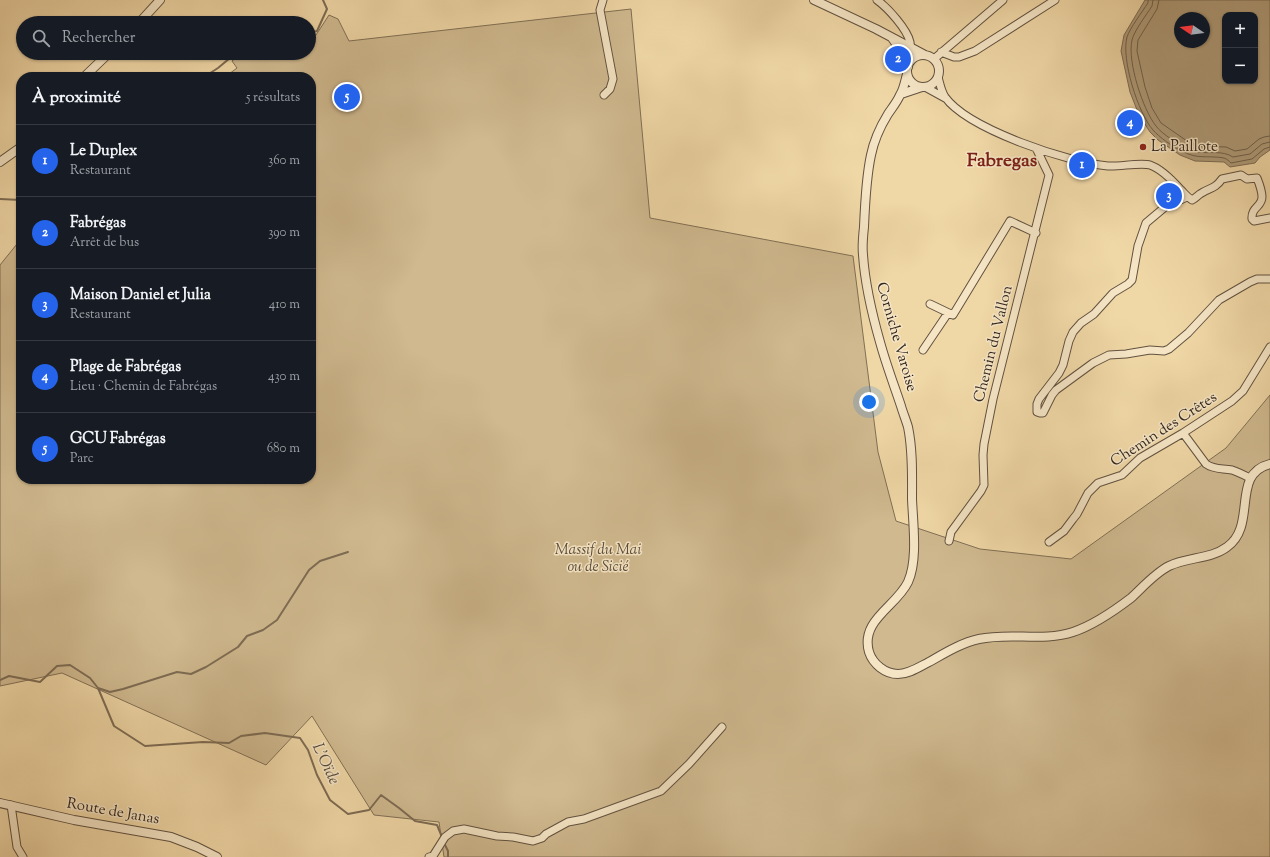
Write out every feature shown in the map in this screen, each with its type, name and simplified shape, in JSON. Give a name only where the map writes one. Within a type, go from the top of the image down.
[{"type":"street","points":[[146,16],[160,0]]},
{"type":"street","points":[[603,0],[600,10],[613,79],[610,89],[604,95]]},
{"type":"street","points":[[814,0],[910,46],[937,62],[940,69],[935,82],[930,86],[901,94]]},
{"type":"street","points":[[877,0],[886,2],[907,33],[910,46],[909,78],[914,84],[945,98],[955,108],[969,118],[994,131],[1036,148],[1077,160],[1109,166],[1150,165],[1169,177],[1190,198]]},
{"type":"street","points":[[934,59],[1003,0]]},
{"type":"street","points":[[941,52],[954,57],[959,57],[975,51],[1055,0]]},
{"type":"street","points":[[891,37],[899,48],[909,67]]},
{"type":"street","points":[[909,67],[918,56],[925,55]]},
{"type":"street","points":[[89,72],[102,60]]},
{"type":"street","name":"Corniche Varoise","points":[[909,67],[901,94],[886,117],[876,138],[871,157],[865,202],[862,253],[866,283],[880,343],[908,426],[911,456],[914,552],[908,582],[900,594],[873,623],[869,632],[867,641],[872,658],[883,670],[888,673],[901,673],[917,668],[965,643],[980,639],[994,637],[1057,636],[1074,632],[1095,622],[1130,598],[1165,568],[1177,563],[1216,553],[1228,546],[1238,535],[1244,520],[1250,478]]},
{"type":"street","points":[[938,77],[945,98]]},
{"type":"street","name":"Chemin du Vallon","points":[[949,541],[951,532],[984,485],[982,455],[993,399],[1036,233],[1049,175],[1036,148]]},
{"type":"street","points":[[0,162],[16,151]]},
{"type":"street","points":[[1270,218],[1254,221],[1252,219],[1251,214],[1258,205],[1262,196],[1257,178],[1248,179],[1241,175],[1222,179],[1217,186],[1200,194],[1196,198],[1190,198],[1165,207],[1146,223],[1138,246],[1132,280],[1113,293],[1094,314],[1081,323],[1073,332],[1069,341],[1063,366],[1039,399],[1036,408],[1038,412],[1043,413],[1056,390],[1093,363],[1109,355],[1150,350],[1164,352],[1188,333],[1219,300],[1257,279],[1270,279]]},
{"type":"street","points":[[930,304],[953,315],[1010,221],[1036,233]]},
{"type":"street","points":[[923,350],[948,313]]},
{"type":"street","name":"Chemin des Crêtes","points":[[1049,542],[1064,531],[1077,514],[1088,493],[1098,483],[1122,475],[1140,458],[1183,433],[1243,391],[1270,347]]},
{"type":"street","points":[[1183,433],[1209,466],[1231,470],[1250,478],[1259,468],[1270,464]]},
{"type":"street","points":[[429,857],[433,856],[443,840],[453,831],[464,829],[497,836],[513,836],[533,841],[542,838],[546,834],[568,822],[584,819],[661,791],[689,764],[722,726]]},
{"type":"street","name":"Route de Janas","points":[[0,803],[74,820],[171,837],[217,857]]},
{"type":"street","points":[[11,805],[17,847],[23,857]]},
{"type":"green space","name":"Massif du Mai ou de Sicié","points":[[631,9],[650,218],[853,256],[878,452],[896,521],[980,549],[1071,559],[1226,448],[1270,395],[1270,857],[444,857],[439,822],[374,815],[312,716],[266,765],[62,673],[0,686],[0,265],[16,245],[16,484],[316,484],[316,72],[232,72],[237,68],[232,61],[316,60],[316,35],[329,15],[338,19],[349,41]]},
{"type":"water","points":[[1145,0],[1270,0],[1270,150],[1260,157],[1255,163],[1230,167],[1224,162],[1195,161],[1180,155],[1158,140],[1150,132],[1139,115],[1130,92],[1121,51],[1124,35]]},
{"type":"waterway","name":"L'Oïde","points":[[316,31],[327,9],[323,0]]},
{"type":"waterway","name":"L'Oïde","points":[[212,72],[228,60]]},
{"type":"waterway","name":"L'Oïde","points":[[0,199],[16,200]]},
{"type":"waterway","name":"L'Oïde","points":[[98,688],[110,692],[177,672],[191,674],[206,667],[238,647],[247,636],[263,630],[277,620],[309,570],[320,561],[348,552]]},
{"type":"waterway","name":"L'Oïde","points":[[0,680],[9,676],[40,682],[57,666],[70,665],[90,678],[98,688],[114,726],[145,746],[203,742],[229,743],[241,736],[265,733],[300,738],[308,750],[317,775],[330,800],[348,814],[369,810],[381,795],[415,821],[437,825],[442,837]]},
{"type":"waterway","name":"L'Oïde","points":[[444,843],[448,851],[448,857]]},
{"type":"place","name":"Fabrégas","points":[[898,59]]},
{"type":"place","name":"GCU Fabrégas","points":[[347,97]]},
{"type":"place","name":"Plage de Fabrégas","points":[[1130,123]]},
{"type":"place","name":"La Paillote","points":[[1143,147]]},
{"type":"place","name":"Le Duplex","points":[[1082,165]]},
{"type":"place","name":"Maison Daniel et Julia","points":[[1169,196]]},
{"type":"district","name":"Fabregas","points":[[1002,161]]}]
